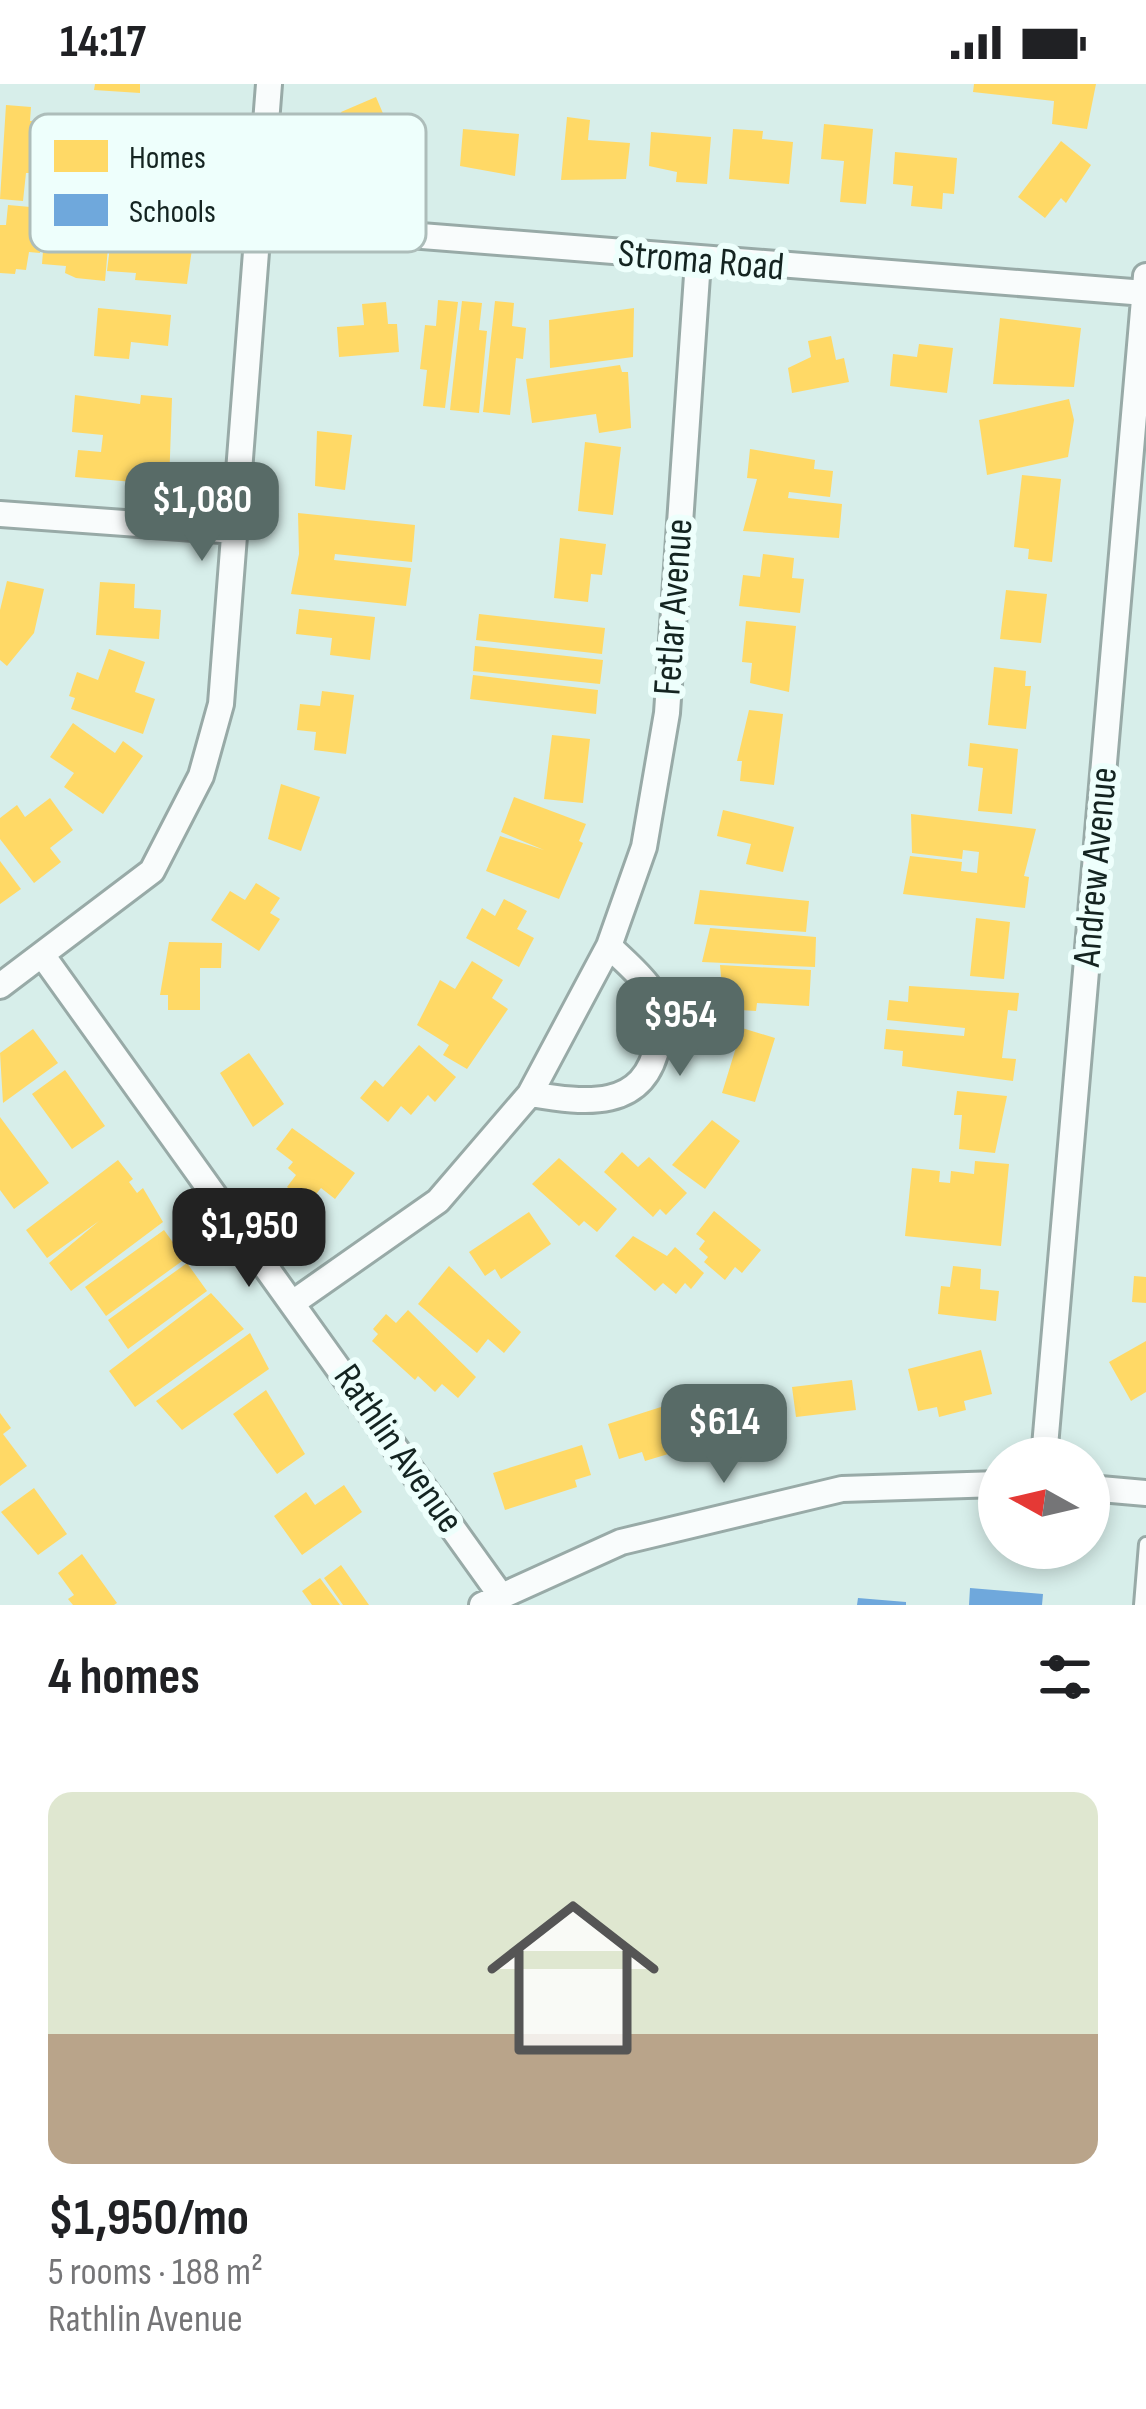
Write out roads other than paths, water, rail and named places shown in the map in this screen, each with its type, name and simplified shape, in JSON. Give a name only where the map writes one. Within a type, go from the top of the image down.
[{"type":"street","points":[[266,114],[269,84]]},
{"type":"street","name":"Stroma Road","points":[[426,238],[1145,293]]},
{"type":"street","points":[[0,986],[152,871],[201,776],[221,704],[255,252]]},
{"type":"street","name":"Fetlar Avenue","points":[[294,1302],[438,1201],[530,1094],[609,946],[644,847],[667,712],[698,261]]},
{"type":"street","name":"Andrew Avenue","points":[[1046,1437],[1135,544],[1146,276]]},
{"type":"street","points":[[0,514],[235,531]]},
{"type":"street","points":[[530,1094],[588,1104],[626,1093],[653,1066],[661,1025],[651,990],[609,946]]},
{"type":"street","name":"Rathlin Avenue","points":[[43,956],[294,1302],[490,1599]]},
{"type":"street","points":[[490,1599],[621,1542],[842,1489],[978,1485]]},
{"type":"street","points":[[1110,1490],[1146,1493]]},
{"type":"lane","points":[[1141,1605],[1146,1544]]}]
